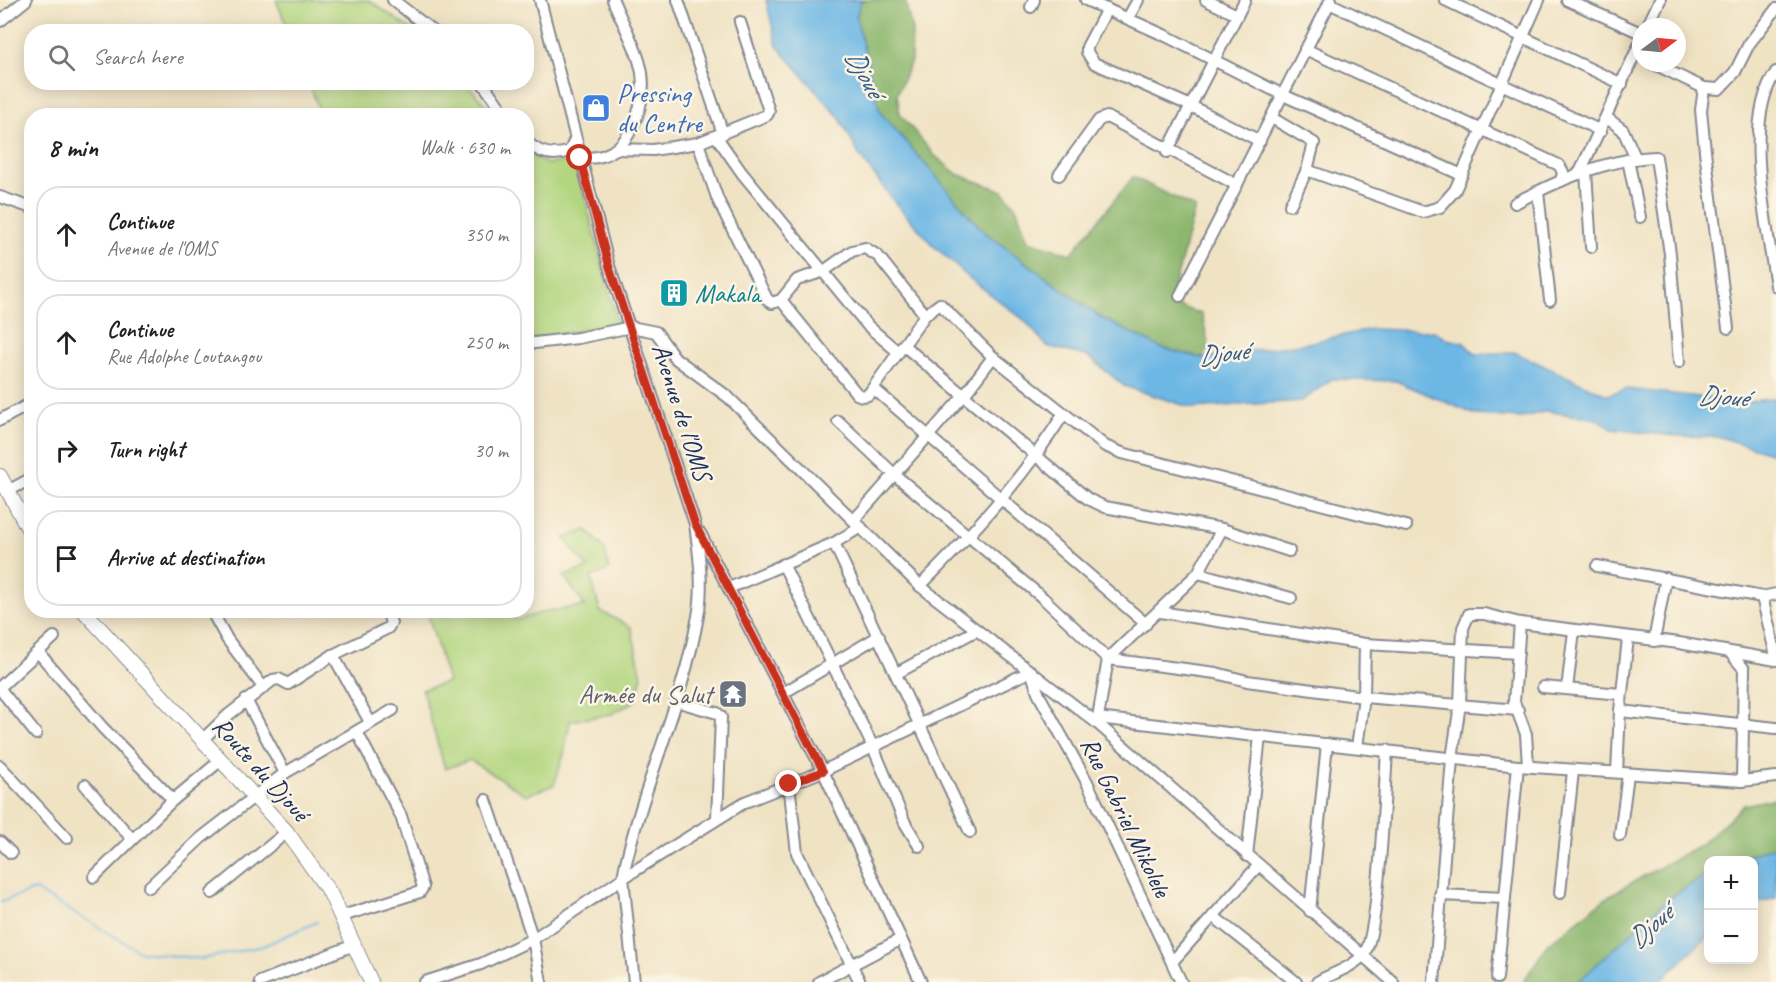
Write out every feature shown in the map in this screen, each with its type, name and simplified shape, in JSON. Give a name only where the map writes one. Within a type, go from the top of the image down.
[{"type":"main road","points":[[0,476],[24,522]]},
{"type":"main road","name":"Route du Djoué","points":[[90,618],[287,832],[317,871],[342,916],[371,982]]},
{"type":"street","points":[[0,21],[26,0]]},
{"type":"street","points":[[393,0],[424,24]]},
{"type":"street","name":"Avenue de l'OMS","points":[[540,0],[609,266],[695,524],[701,581],[698,615],[676,701],[640,812],[623,878],[634,982]]},
{"type":"street","points":[[580,158],[601,157],[616,149],[633,123],[640,105],[643,89],[637,57],[613,0]]},
{"type":"street","points":[[678,0],[720,135],[742,173],[868,327],[965,394],[1088,499],[1105,507],[1222,529],[1289,551]]},
{"type":"street","points":[[1086,0],[1128,18],[1283,94],[1462,175]]},
{"type":"street","points":[[1128,18],[1138,0]]},
{"type":"street","points":[[1206,0],[1237,15]]},
{"type":"street","points":[[1167,151],[1245,0]]},
{"type":"street","points":[[1445,0],[1622,84]]},
{"type":"street","points":[[1307,170],[1424,212],[1448,201],[1525,36],[1539,0]]},
{"type":"street","points":[[1567,0],[1632,29]]},
{"type":"street","points":[[1651,18],[1660,0]]},
{"type":"street","points":[[1180,296],[1330,1],[1601,131]]},
{"type":"street","points":[[1107,9],[1087,47],[1087,52],[1094,63],[1191,106],[1260,141]]},
{"type":"street","points":[[1671,72],[1713,90],[1728,83],[1754,36],[1776,9]]},
{"type":"street","points":[[616,149],[653,150],[698,143],[767,116],[769,111],[740,22]]},
{"type":"street","points":[[1305,49],[1559,165],[1563,172],[1561,180]]},
{"type":"street","points":[[1591,247],[1583,173],[1632,66]]},
{"type":"street","points":[[1776,72],[1761,104],[1758,127],[1760,163],[1776,286]]},
{"type":"street","points":[[1704,88],[1701,110],[1706,161],[1728,328]]},
{"type":"street","points":[[488,90],[500,108]]},
{"type":"street","points":[[1059,175],[1102,117],[1117,120],[1167,151],[1237,185]]},
{"type":"street","points":[[1272,118],[1314,143],[1307,170],[1290,205]]},
{"type":"street","points":[[1607,118],[1623,130],[1632,159],[1640,217]]},
{"type":"street","points":[[534,147],[559,155],[570,151],[575,139]]},
{"type":"street","points":[[698,143],[718,200],[767,299],[772,303],[781,300],[797,280],[824,272],[859,248],[872,250],[925,315]]},
{"type":"street","points":[[1515,203],[1561,180],[1632,159],[1656,157],[1670,254],[1679,362]]},
{"type":"street","points":[[1538,192],[1550,300]]},
{"type":"street","points":[[0,197],[24,205]]},
{"type":"street","points":[[781,300],[857,394],[865,396],[873,388],[925,315],[940,304],[993,357],[1063,415],[1105,446],[1122,453],[1406,525]]},
{"type":"street","points":[[534,343],[579,338],[630,327],[656,332],[675,358],[728,396],[920,586],[1097,721],[1258,866],[1393,982]]},
{"type":"street","points":[[729,588],[834,543],[858,523],[993,357]]},
{"type":"street","points":[[873,388],[1146,624]]},
{"type":"street","points":[[0,420],[24,407]]},
{"type":"street","points":[[920,586],[970,536],[1036,455],[1063,415]]},
{"type":"street","points":[[838,421],[895,475],[1043,598],[1108,659],[1216,673],[1247,681],[1364,697],[1518,710]]},
{"type":"street","points":[[8,491],[24,482]]},
{"type":"street","points":[[695,524],[823,771],[921,982]]},
{"type":"street","points":[[1097,721],[1108,659],[1160,612],[1198,573],[1222,529]]},
{"type":"street","points":[[834,543],[970,832]]},
{"type":"street","points":[[783,564],[873,747],[898,808],[919,846]]},
{"type":"street","points":[[1597,566],[1762,597],[1776,594]]},
{"type":"street","points":[[1198,573],[1291,598]]},
{"type":"street","points":[[1654,641],[1666,578]]},
{"type":"street","points":[[1434,982],[1452,759],[1460,704],[1464,621],[1469,614],[1484,614],[1520,623],[1574,631],[1679,643],[1732,655],[1776,658],[1762,597]]},
{"type":"street","points":[[1160,612],[1365,644],[1518,653]]},
{"type":"street","points":[[215,618],[227,639],[263,687]]},
{"type":"street","points":[[202,740],[263,687],[279,679],[288,684],[333,655],[390,626],[388,618]]},
{"type":"street","points":[[1497,978],[1526,734],[1514,693],[1520,623]]},
{"type":"street","points":[[897,673],[977,630]]},
{"type":"street","points":[[1568,689],[1574,631]]},
{"type":"street","points":[[784,692],[879,636]]},
{"type":"street","points":[[36,734],[0,688],[54,637]]},
{"type":"street","points":[[1620,835],[1623,773],[1620,711],[1628,638]]},
{"type":"street","points":[[1358,747],[1364,697],[1365,644]]},
{"type":"street","points":[[38,652],[102,727],[173,800]]},
{"type":"street","points":[[333,655],[370,722]]},
{"type":"street","points":[[1732,655],[1744,669]]},
{"type":"street","points":[[1742,781],[1741,724],[1744,669],[1755,657]]},
{"type":"street","points":[[429,981],[481,964],[533,939],[623,878],[745,802],[823,771],[1031,671]]},
{"type":"street","name":"Rue Gabriel Mikolele","points":[[1031,671],[1039,695],[1087,783],[1181,982]]},
{"type":"street","points":[[1543,687],[1621,694]]},
{"type":"street","points":[[246,700],[285,773]]},
{"type":"street","points":[[676,701],[717,713],[721,717],[717,819]]},
{"type":"street","points":[[149,887],[201,838],[285,773],[393,710]]},
{"type":"street","points":[[1620,711],[1776,729]]},
{"type":"street","points":[[1097,721],[1260,736],[1573,771],[1742,781],[1776,777]]},
{"type":"street","points":[[342,916],[420,892],[423,887],[401,816],[357,732]]},
{"type":"street","points":[[1247,856],[1260,736]]},
{"type":"street","points":[[1310,911],[1327,744]]},
{"type":"street","points":[[1317,982],[1363,956],[1368,949],[1376,900],[1387,750]]},
{"type":"street","points":[[94,877],[173,800],[221,760]]},
{"type":"street","points":[[1560,893],[1573,771]]},
{"type":"street","points":[[2,772],[68,838]]},
{"type":"street","points":[[789,784],[797,852],[860,982]]},
{"type":"street","points":[[85,785],[132,839]]},
{"type":"street","points":[[486,800],[533,939],[542,982]]},
{"type":"street","points":[[212,893],[287,832]]},
{"type":"street","points":[[0,842],[11,853]]},
{"type":"street","points":[[1172,962],[1258,866]]},
{"type":"street","points":[[1440,895],[1506,898]]},
{"type":"street","points":[[1213,916],[1296,982]]},
{"type":"street","points":[[819,982],[902,939]]},
{"type":"street","points":[[260,982],[354,945]]},
{"type":"green space","points":[[276,0],[369,0],[403,24],[286,24]]},
{"type":"green space","points":[[860,0],[905,0],[912,31],[911,61],[897,94],[900,114],[934,155],[957,174],[1003,191],[1017,209],[1028,241],[1071,254],[1133,177],[1195,208],[1170,303],[1202,314],[1209,348],[1201,358],[1161,348],[1101,318],[983,231],[880,112],[856,18]]},
{"type":"green space","points":[[312,90],[472,90],[488,108],[318,108]]},
{"type":"green space","points":[[534,157],[548,164],[575,160],[618,324],[534,339]]},
{"type":"green space","points":[[587,530],[605,549],[609,570],[591,577],[600,611],[631,627],[642,676],[635,701],[612,714],[570,721],[564,754],[554,785],[526,795],[470,760],[445,769],[422,690],[448,682],[429,618],[511,618],[517,620],[534,618],[534,615],[547,611],[585,606],[564,576],[588,568],[564,538]]},
{"type":"green space","points":[[1776,798],[1776,846],[1747,856],[1704,856],[1704,876],[1669,898],[1578,982],[1523,982],[1547,945],[1610,895],[1700,845],[1744,805]]},
{"type":"water","name":"Djoué","points":[[766,0],[861,0],[856,18],[880,112],[983,231],[1101,318],[1161,348],[1201,358],[1308,343],[1371,329],[1434,331],[1447,339],[1464,343],[1475,354],[1514,352],[1607,395],[1626,389],[1745,402],[1776,398],[1776,455],[1720,437],[1676,436],[1612,429],[1597,419],[1546,411],[1521,418],[1476,415],[1396,381],[1332,379],[1302,401],[1192,408],[1124,386],[1089,357],[1047,346],[1024,320],[968,277],[933,245],[896,204],[859,155],[839,117],[777,46]]},
{"type":"water","points":[[1776,846],[1776,898],[1758,903],[1758,856],[1747,856]]},
{"type":"water","name":"Djoué","points":[[1704,876],[1704,940],[1659,982],[1578,982],[1669,898]]},
{"type":"waterway","points":[[0,902],[35,890],[141,952],[202,959],[263,946],[317,922]]},
{"type":"place","name":"Pressing du Centre","points":[[596,108]]},
{"type":"place","name":"Makala","points":[[674,293]]},
{"type":"place","name":"Armée du Salut","points":[[733,694]]},
{"type":"route","points":[[580,158],[609,266],[695,524],[823,771],[789,784]]}]
